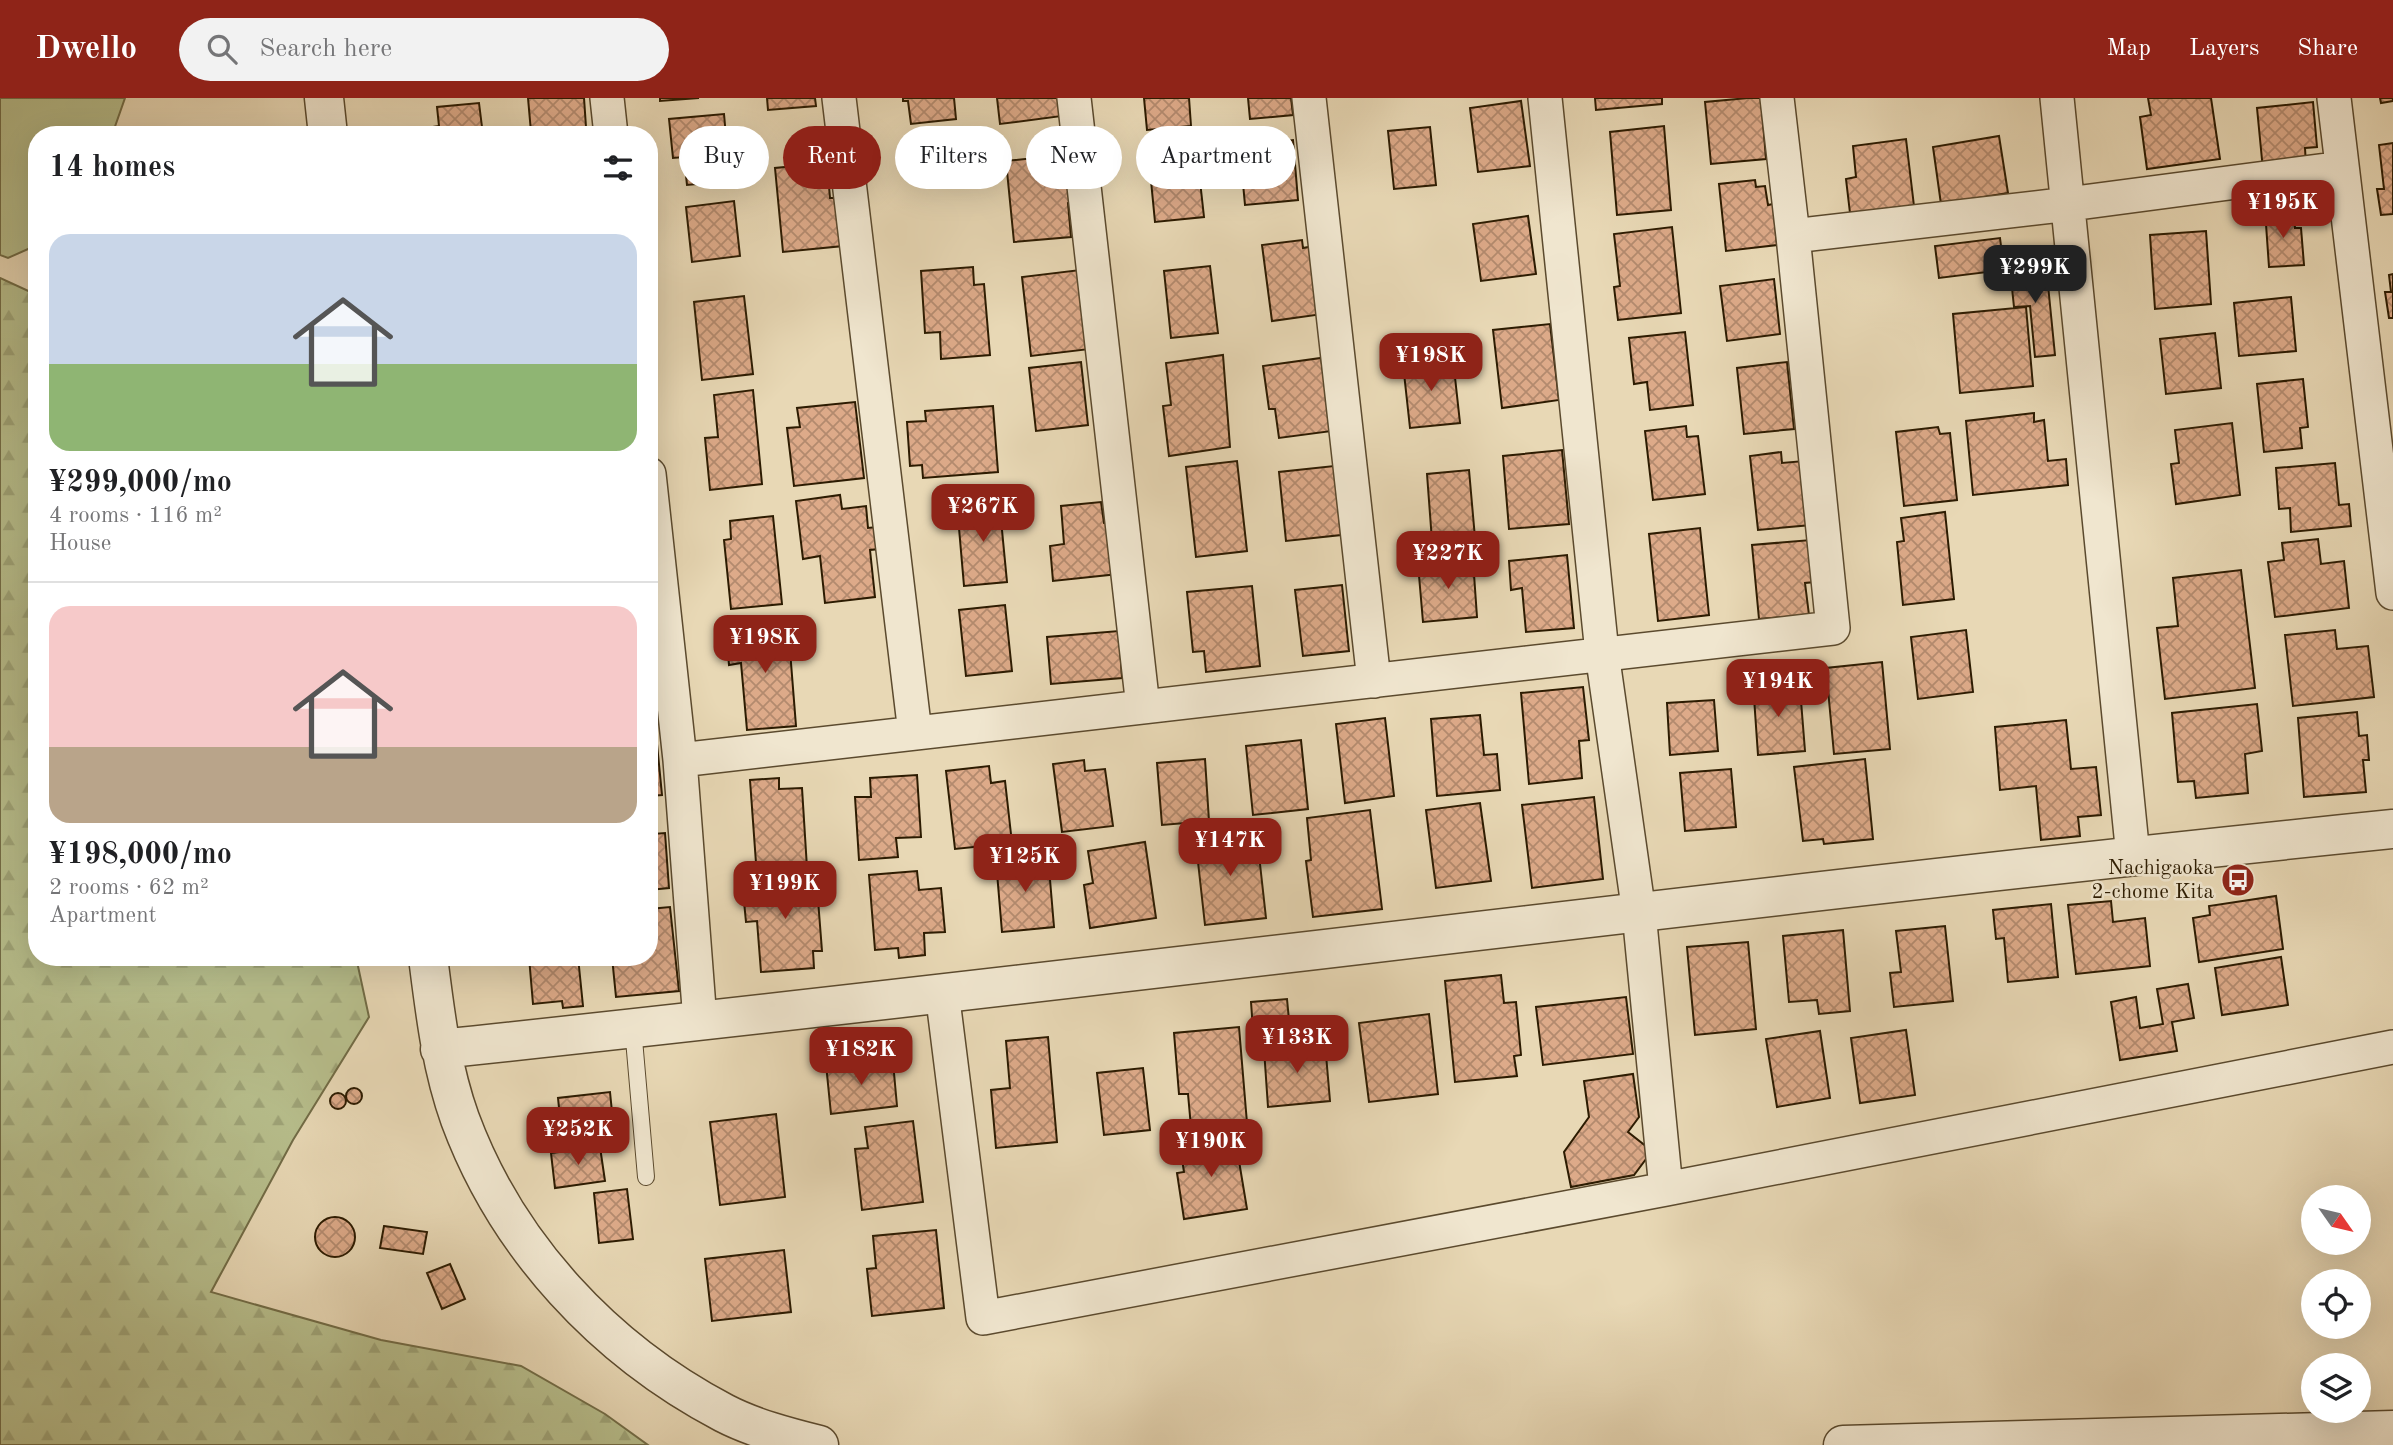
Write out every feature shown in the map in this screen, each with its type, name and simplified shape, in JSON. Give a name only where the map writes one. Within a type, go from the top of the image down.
[{"type":"street","points":[[324,98],[327,126]]},
{"type":"street","points":[[607,98],[610,126]]},
{"type":"street","points":[[839,98],[915,733]]},
{"type":"street","points":[[1074,98],[1143,707]]},
{"type":"street","points":[[1309,98],[1374,681]]},
{"type":"street","points":[[1545,98],[1602,653],[1639,913],[1666,1189]]},
{"type":"street","points":[[680,760],[1833,628],[1777,98]]},
{"type":"street","points":[[2057,98],[2133,856]]},
{"type":"street","points":[[2334,98],[2392,576]]},
{"type":"street","points":[[1793,236],[2069,204],[2342,168]]},
{"type":"street","points":[[658,557],[680,760],[700,1021]]},
{"type":"street","points":[[440,1049],[2133,856],[2393,830]]},
{"type":"street","points":[[429,966],[440,1049],[460,1118],[493,1192],[524,1242],[558,1285],[608,1334],[663,1377],[726,1414],[789,1438],[819,1445]]},
{"type":"street","points":[[942,992],[983,1318],[1666,1189],[2393,1047]]},
{"type":"street","points":[[1843,1445],[2393,1430]]},
{"type":"lane","points":[[633,1028],[646,1177]]},
{"type":"green space","points":[[0,98],[125,98],[115,126],[28,126],[28,249],[8,258],[0,255]]},
{"type":"green space","points":[[0,278],[28,291],[28,966],[358,966],[369,1017],[293,1140],[211,1292],[381,1340],[521,1366],[605,1414],[648,1445],[0,1445]]},
{"type":"building","points":[[528,98],[584,98],[586,126],[530,126]]},
{"type":"building","points":[[660,98],[699,98],[660,101]]},
{"type":"building","points":[[767,98],[815,98],[816,106],[768,110]]},
{"type":"building","points":[[903,98],[954,98],[956,119],[911,124],[908,101],[903,101]]},
{"type":"building","points":[[997,98],[1060,98],[1062,116],[1000,124]]},
{"type":"building","points":[[1144,98],[1189,98],[1191,126],[1147,126]]},
{"type":"building","points":[[1248,98],[1291,98],[1293,115],[1250,119]]},
{"type":"building","points":[[1595,98],[1662,98],[1662,104],[1596,110]]},
{"type":"building","points":[[1761,98],[1766,159],[1711,164],[1705,102]]},
{"type":"building","points":[[2148,98],[2211,98],[2220,159],[2147,169],[2140,117],[2151,115]]},
{"type":"building","points":[[2380,98],[2393,98],[2393,101],[2381,103]]},
{"type":"building","points":[[1521,101],[1530,166],[1478,172],[1470,108]]},
{"type":"building","points":[[2313,102],[2317,147],[2305,148],[2306,165],[2263,170],[2257,108]]},
{"type":"building","points":[[479,103],[482,126],[439,126],[437,107]]},
{"type":"building","points":[[724,114],[725,126],[679,126],[679,157],[673,158],[669,119]]},
{"type":"building","points":[[1664,126],[1671,210],[1617,215],[1610,132]]},
{"type":"building","points":[[1430,127],[1436,185],[1394,189],[1388,131]]},
{"type":"building","points":[[1999,136],[2008,193],[1941,204],[1933,147]]},
{"type":"building","points":[[1906,139],[1914,206],[1850,213],[1846,179],[1856,177],[1853,146]]},
{"type":"building","points":[[2393,143],[2393,214],[2381,215],[2377,189],[2384,189],[2379,145]]},
{"type":"building","points":[[1026,159],[1026,189],[1074,189],[1075,202],[1068,203],[1071,237],[1014,242],[1009,189],[1012,189],[1012,160]]},
{"type":"building","points":[[783,167],[783,189],[829,189],[830,198],[838,198],[843,246],[783,252],[775,168]]},
{"type":"building","points":[[1296,176],[1298,200],[1245,205],[1244,189],[1296,189]]},
{"type":"building","points":[[1755,180],[1756,187],[1765,186],[1768,205],[1773,204],[1777,245],[1726,251],[1719,184]]},
{"type":"building","points":[[1152,189],[1201,189],[1204,217],[1155,222]]},
{"type":"building","points":[[734,201],[740,256],[692,262],[686,207]]},
{"type":"building","points":[[2283,208],[2283,215],[2294,214],[2295,228],[2301,228],[2304,265],[2269,267],[2265,210]]},
{"type":"building","points":[[1528,216],[1536,274],[1481,281],[1473,224]]},
{"type":"building","points":[[1672,227],[1681,313],[1618,320],[1614,287],[1620,286],[1614,234]]},
{"type":"building","points":[[2206,231],[2211,304],[2155,309],[2150,235]]},
{"type":"building","points":[[2000,238],[2004,270],[1939,278],[1935,246]]},
{"type":"building","points":[[1302,240],[1303,248],[1314,246],[1323,314],[1272,321],[1262,245]]},
{"type":"building","points":[[2046,265],[2055,355],[2035,357],[2030,306],[2014,307],[2010,269]]},
{"type":"building","points":[[1210,266],[1218,333],[1171,338],[1164,271]]},
{"type":"building","points":[[973,267],[974,285],[984,284],[990,355],[941,359],[940,332],[925,333],[921,271]]},
{"type":"building","points":[[1080,270],[1090,349],[1031,356],[1022,277]]},
{"type":"building","points":[[2393,274],[2393,318],[2389,318],[2385,292],[2391,292],[2389,275]]},
{"type":"building","points":[[1774,279],[1780,334],[1727,341],[1720,286]]},
{"type":"building","points":[[744,296],[753,374],[702,380],[694,302]]},
{"type":"building","points":[[2291,297],[2296,351],[2239,356],[2234,303]]},
{"type":"building","points":[[2026,307],[2033,386],[1960,393],[1953,314]]},
{"type":"building","points":[[1550,324],[1559,400],[1502,408],[1493,330]]},
{"type":"building","points":[[1685,332],[1693,405],[1650,410],[1647,382],[1634,384],[1629,338]]},
{"type":"building","points":[[2215,333],[2221,388],[2166,394],[2160,339]]},
{"type":"building","points":[[1223,355],[1230,447],[1169,456],[1163,406],[1171,405],[1166,363]]},
{"type":"building","points":[[1321,358],[1332,431],[1279,438],[1275,409],[1269,409],[1263,366]]},
{"type":"building","points":[[1453,359],[1460,423],[1410,428],[1403,364]]},
{"type":"building","points":[[1081,362],[1088,425],[1036,431],[1029,368]]},
{"type":"building","points":[[1787,362],[1794,429],[1744,434],[1737,368]]},
{"type":"building","points":[[2303,379],[2308,427],[2300,428],[2302,448],[2264,452],[2257,384]]},
{"type":"building","points":[[753,390],[762,484],[710,490],[705,438],[718,437],[714,395]]},
{"type":"building","points":[[855,402],[864,478],[794,486],[787,428],[800,427],[797,408]]},
{"type":"building","points":[[993,406],[998,472],[923,478],[922,465],[910,466],[907,422],[926,421],[925,411]]},
{"type":"building","points":[[2034,413],[2034,422],[2044,420],[2048,461],[2066,459],[2068,485],[1973,495],[1966,421]]},
{"type":"building","points":[[2232,423],[2240,495],[2176,504],[2171,464],[2179,463],[2175,430]]},
{"type":"building","points":[[1686,426],[1687,437],[1698,436],[1705,494],[1653,500],[1645,431]]},
{"type":"building","points":[[1938,427],[1940,434],[1950,433],[1957,500],[1904,506],[1896,432]]},
{"type":"building","points":[[1562,450],[1569,524],[1509,529],[1503,456]]},
{"type":"building","points":[[1781,452],[1782,463],[1804,461],[1811,525],[1758,530],[1750,456]]},
{"type":"building","points":[[1237,461],[1247,551],[1196,557],[1186,467]]},
{"type":"building","points":[[2335,463],[2339,505],[2349,504],[2351,526],[2291,532],[2290,508],[2279,509],[2276,468]]},
{"type":"building","points":[[1334,466],[1341,535],[1286,541],[1279,472]]},
{"type":"building","points":[[1469,470],[1475,538],[1432,541],[1427,474]]},
{"type":"building","points":[[840,495],[842,509],[866,506],[868,528],[876,527],[879,549],[870,550],[875,597],[825,603],[820,556],[803,559],[796,501]]},
{"type":"building","points":[[999,499],[1007,582],[964,586],[959,528],[967,527],[964,503]]},
{"type":"building","points":[[1101,502],[1104,523],[1113,522],[1118,574],[1053,581],[1050,546],[1064,544],[1061,506]]},
{"type":"building","points":[[1945,512],[1954,599],[1903,605],[1897,542],[1904,541],[1901,518]]},
{"type":"building","points":[[773,516],[782,604],[731,609],[724,540],[731,539],[730,521]]},
{"type":"building","points":[[1700,528],[1709,615],[1658,621],[1649,534]]},
{"type":"building","points":[[2318,539],[2321,564],[2344,561],[2349,608],[2275,617],[2268,562],[2284,560],[2282,543]]},
{"type":"building","points":[[1811,540],[1815,582],[1805,583],[1809,615],[1759,619],[1752,545]]},
{"type":"building","points":[[1567,555],[1574,628],[1526,632],[1522,588],[1511,590],[1509,561]]},
{"type":"building","points":[[1473,560],[1477,617],[1423,622],[1418,564]]},
{"type":"building","points":[[2241,570],[2255,688],[2165,699],[2157,628],[2178,626],[2173,578]]},
{"type":"building","points":[[1342,585],[1349,651],[1303,656],[1295,590]]},
{"type":"building","points":[[1252,586],[1260,666],[1206,672],[1204,651],[1193,652],[1187,592]]},
{"type":"building","points":[[1005,605],[1012,671],[966,676],[959,610]]},
{"type":"building","points":[[788,625],[796,726],[747,730],[741,663],[729,665],[726,630]]},
{"type":"building","points":[[1966,630],[1973,692],[1918,699],[1911,637]]},
{"type":"building","points":[[2335,630],[2337,649],[2368,646],[2374,697],[2293,706],[2285,635]]},
{"type":"building","points":[[1119,631],[1122,678],[1051,684],[1047,637]]},
{"type":"building","points":[[1882,662],[1890,749],[1834,754],[1826,668]]},
{"type":"building","points":[[1779,681],[1779,690],[1800,688],[1805,751],[1758,755],[1753,683]]},
{"type":"building","points":[[1583,687],[1589,740],[1579,741],[1582,778],[1529,784],[1521,693]]},
{"type":"building","points":[[1714,700],[1718,751],[1670,755],[1667,703]]},
{"type":"building","points":[[2257,704],[2262,751],[2245,754],[2248,793],[2196,798],[2194,781],[2178,782],[2172,713]]},
{"type":"building","points":[[2357,712],[2359,736],[2367,735],[2369,760],[2363,760],[2366,792],[2304,797],[2298,718]]},
{"type":"building","points":[[1480,715],[1484,755],[1497,754],[1500,790],[1437,796],[1431,719]]},
{"type":"building","points":[[1385,718],[1394,796],[1345,803],[1336,724]]},
{"type":"building","points":[[2066,720],[2071,769],[2096,767],[2101,815],[2078,817],[2080,836],[2041,840],[2036,786],[2000,790],[1995,727]]},
{"type":"building","points":[[1301,740],[1308,809],[1253,815],[1246,746]]},
{"type":"building","points":[[658,754],[662,795],[658,795]]},
{"type":"building","points":[[1205,759],[1209,821],[1162,825],[1157,763]]},
{"type":"building","points":[[1865,759],[1873,839],[1824,844],[1823,839],[1803,841],[1794,767]]},
{"type":"building","points":[[1084,760],[1085,771],[1105,769],[1113,826],[1062,832],[1053,764]]},
{"type":"building","points":[[989,766],[991,783],[1005,781],[1012,843],[955,849],[946,771]]},
{"type":"building","points":[[1731,769],[1736,827],[1685,831],[1680,773]]},
{"type":"building","points":[[917,775],[921,837],[896,838],[898,857],[859,860],[855,797],[871,797],[870,778]]},
{"type":"building","points":[[779,778],[779,789],[802,788],[807,868],[773,871],[772,862],[756,863],[750,780]]},
{"type":"building","points":[[1594,797],[1603,879],[1532,888],[1522,805]]},
{"type":"building","points":[[1480,803],[1491,881],[1436,888],[1426,810]]},
{"type":"building","points":[[1370,810],[1382,909],[1313,917],[1306,861],[1311,860],[1307,818]]},
{"type":"building","points":[[1248,829],[1250,847],[1258,846],[1266,918],[1205,925],[1195,835]]},
{"type":"building","points":[[665,833],[669,888],[658,889],[658,834]]},
{"type":"building","points":[[1145,842],[1156,918],[1090,928],[1084,885],[1093,883],[1088,851]]},
{"type":"building","points":[[1048,856],[1054,927],[1002,932],[996,861]]},
{"type":"building","points":[[917,871],[919,890],[941,888],[945,932],[924,933],[925,955],[899,958],[898,948],[875,950],[869,875]]},
{"type":"building","points":[[816,874],[822,951],[813,951],[814,968],[761,972],[757,921],[746,922],[742,881]]},
{"type":"building","points":[[2276,896],[2283,949],[2199,962],[2193,918],[2210,915],[2209,906]]},
{"type":"building","points":[[2111,901],[2113,922],[2145,918],[2150,966],[2076,974],[2068,905]]},
{"type":"building","points":[[2051,904],[2058,977],[2008,982],[2004,938],[1996,939],[1993,910]]},
{"type":"building","points":[[670,907],[679,991],[616,997],[613,966],[658,966],[658,908]]},
{"type":"building","points":[[1945,926],[1953,1001],[1894,1007],[1890,973],[1901,972],[1896,931]]},
{"type":"building","points":[[1843,930],[1850,1011],[1819,1014],[1817,1000],[1789,1002],[1783,936]]},
{"type":"building","points":[[1748,942],[1756,1029],[1695,1035],[1687,947]]},
{"type":"building","points":[[2281,957],[2288,1005],[2222,1015],[2215,968]]},
{"type":"building","points":[[530,966],[579,966],[583,1006],[563,1008],[562,1001],[533,1004]]},
{"type":"building","points":[[1501,975],[1504,1003],[1516,1002],[1521,1055],[1514,1056],[1517,1076],[1455,1082],[1445,981]]},
{"type":"building","points":[[2188,984],[2194,1018],[2172,1022],[2177,1051],[2120,1060],[2111,1002],[2136,997],[2140,1028],[2163,1024],[2157,989]]},
{"type":"building","points":[[1626,997],[1633,1054],[1543,1065],[1536,1007]]},
{"type":"building","points":[[1287,999],[1291,1041],[1254,1044],[1251,1002]]},
{"type":"building","points":[[1429,1014],[1438,1094],[1369,1102],[1359,1023]]},
{"type":"building","points":[[1239,1027],[1247,1123],[1191,1127],[1188,1094],[1179,1094],[1174,1033]]},
{"type":"building","points":[[1906,1030],[1915,1095],[1860,1103],[1851,1038]]},
{"type":"building","points":[[1820,1031],[1830,1098],[1777,1107],[1766,1039]]},
{"type":"building","points":[[1048,1037],[1057,1142],[996,1148],[991,1090],[1010,1088],[1006,1041]]},
{"type":"building","points":[[1325,1043],[1330,1101],[1268,1107],[1264,1049]]},
{"type":"building","points":[[856,1060],[856,1066],[893,1062],[897,1106],[831,1114],[826,1064]]},
{"type":"building","points":[[1143,1068],[1150,1130],[1104,1135],[1097,1073]]},
{"type":"building","points":[[1633,1074],[1639,1117],[1628,1132],[1652,1151],[1634,1175],[1571,1187],[1564,1152],[1589,1117],[1584,1081]]},
{"type":"building","points":[[354,1088],[360,1090],[360,1102],[354,1104],[348,1102],[346,1096],[348,1090]]},
{"type":"building","points":[[610,1092],[614,1132],[562,1137],[558,1098]]},
{"type":"building","points":[[338,1093],[344,1095],[344,1107],[338,1109],[332,1107],[330,1101],[332,1095]]},
{"type":"building","points":[[776,1114],[785,1197],[720,1205],[710,1122]]},
{"type":"building","points":[[913,1121],[923,1202],[862,1210],[855,1149],[868,1148],[865,1127]]},
{"type":"building","points":[[1235,1137],[1247,1209],[1184,1219],[1177,1173],[1184,1172],[1180,1146]]},
{"type":"building","points":[[600,1147],[605,1181],[555,1188],[551,1153]]},
{"type":"building","points":[[627,1189],[633,1239],[599,1243],[594,1193]]},
{"type":"building","points":[[335,1217],[349,1223],[355,1237],[349,1251],[335,1257],[321,1251],[315,1237],[321,1223]]},
{"type":"building","points":[[384,1226],[427,1232],[423,1254],[380,1248]]},
{"type":"building","points":[[936,1230],[944,1308],[872,1316],[867,1269],[876,1268],[873,1236]]},
{"type":"building","points":[[784,1250],[791,1312],[712,1321],[705,1259]]},
{"type":"building","points":[[450,1264],[465,1299],[442,1309],[427,1273]]},
{"type":"place","name":"Nachigaoka 2-chome Kita","points":[[2238,880]]}]
